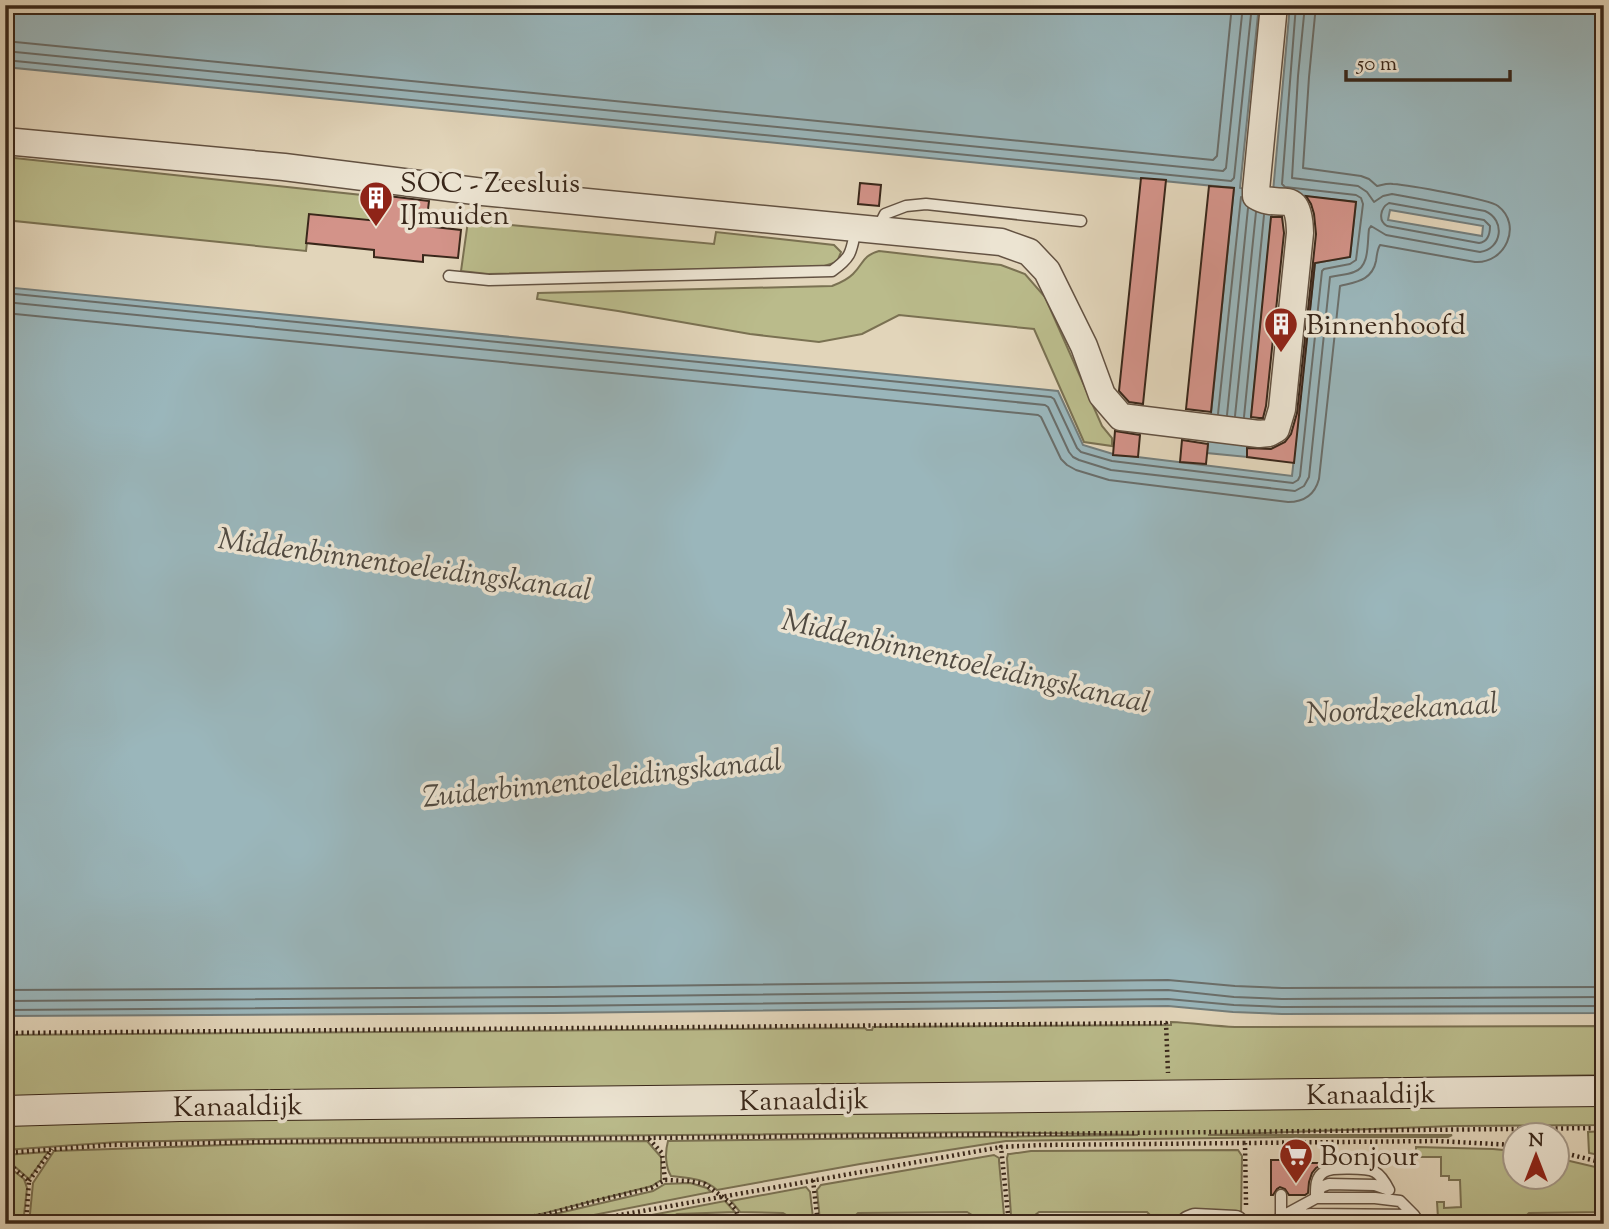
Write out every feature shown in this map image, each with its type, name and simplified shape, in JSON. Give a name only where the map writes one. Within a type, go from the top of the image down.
[{"type":"main road","name":"Kanaaldijk","points":[[5,1111],[193,1106],[1604,1091]]},
{"type":"street","points":[[5,141],[284,167],[523,196],[1001,242],[1029,252],[1047,271],[1084,346],[1102,394],[1121,417],[1269,433],[1276,429],[1282,409],[1300,233],[1297,210],[1289,202],[1261,199],[1256,196],[1255,190],[1274,5]]},
{"type":"street","points":[[1190,1224],[1235,1224]]},
{"type":"lane","points":[[449,276],[489,281],[832,271],[850,254],[867,229],[885,214],[906,206],[926,204],[1081,220]]},
{"type":"lane","points":[[1316,1198],[1321,1188],[1329,1184],[1375,1185],[1389,1191],[1417,1220]]},
{"type":"lane","points":[[1281,1195],[1281,1217]]},
{"type":"lane","points":[[1271,1224],[1316,1198],[1375,1198],[1400,1201]]},
{"type":"lane","points":[[1281,1217],[1330,1214],[1417,1220]]},
{"type":"path","points":[[5,1033],[1166,1023],[1168,1074]]},
{"type":"path","points":[[5,1153],[110,1145],[258,1142],[1604,1128]]},
{"type":"path","points":[[649,1138],[663,1153]]},
{"type":"path","points":[[665,1180],[663,1153],[667,1138]]},
{"type":"path","points":[[579,1224],[1002,1147],[1245,1143]]},
{"type":"path","points":[[1002,1147],[1009,1224]]},
{"type":"path","points":[[26,1224],[29,1181],[52,1149]]},
{"type":"path","points":[[1570,1154],[1604,1163]]},
{"type":"path","points":[[5,1161],[29,1181]]},
{"type":"path","points":[[490,1224],[547,1214],[652,1188],[665,1180],[697,1182],[710,1187],[736,1210],[740,1224]]},
{"type":"path","points":[[813,1180],[818,1224]]},
{"type":"path","points":[[621,1215],[622,1224]]},
{"type":"green space","points":[[5,157],[390,198],[389,208],[378,207],[376,222],[310,215],[306,251],[5,220]]},
{"type":"green space","points":[[468,221],[714,244],[716,232],[834,245],[841,252],[837,262],[821,267],[488,274],[461,271]]},
{"type":"green space","points":[[879,251],[1001,265],[1025,274],[1045,297],[1102,426],[1112,438],[1112,446],[1084,442],[1034,329],[899,315],[862,334],[819,342],[750,334],[537,299],[538,293],[832,286],[848,278],[866,258]]},
{"type":"green space","points":[[1171,1022],[1235,1027],[1604,1026],[1604,1075],[5,1099],[5,1035],[872,1030],[873,1027],[1171,1025]]},
{"type":"green space","points":[[1604,1102],[1604,1125],[1570,1125],[1570,1120],[1500,1120],[1500,1126],[1208,1135],[1452,1135],[1448,1137],[1006,1141],[717,1190],[701,1181],[671,1176],[666,1159],[668,1141],[1138,1135],[986,1132],[262,1139],[118,1142],[5,1150],[5,1124],[105,1119]]},
{"type":"green space","points":[[1604,1131],[1604,1156],[1589,1153],[1588,1132]]},
{"type":"green space","points":[[647,1141],[661,1157],[661,1180],[652,1186],[541,1214],[475,1224],[29,1224],[33,1183],[54,1151],[256,1144]]},
{"type":"green space","points":[[1416,1147],[1500,1150],[1500,1190],[1570,1190],[1570,1161],[1604,1169],[1604,1212],[1529,1213],[1520,1222],[1444,1222],[1438,1218],[1437,1202],[1444,1202],[1444,1208],[1461,1207],[1460,1180],[1449,1180],[1449,1176],[1441,1176],[1441,1157],[1416,1157]]},
{"type":"green space","points":[[1238,1150],[1242,1156],[1241,1215],[1194,1214],[1156,1221],[1147,1212],[1039,1212],[1035,1215],[1011,1215],[1008,1154],[1031,1151]]},
{"type":"green space","points":[[48,1152],[29,1179],[5,1158],[5,1155]]},
{"type":"green space","points":[[994,1155],[999,1158],[1004,1215],[972,1215],[967,1212],[858,1213],[853,1218],[828,1218],[828,1221],[820,1221],[817,1190],[821,1185]]},
{"type":"green space","points":[[5,1164],[24,1179],[27,1188],[23,1224],[5,1224]]},
{"type":"green space","points":[[690,1183],[707,1188],[711,1192],[548,1224],[505,1224],[653,1191],[665,1184]]},
{"type":"green space","points":[[806,1187],[810,1192],[813,1218],[791,1218],[783,1213],[740,1212],[731,1201]]},
{"type":"green space","points":[[725,1201],[735,1212],[677,1214],[672,1217],[626,1222],[631,1219]]},
{"type":"water","points":[[5,5],[1259,5],[1240,188],[1273,192],[1290,5],[1604,5],[1604,1013],[1282,1014],[1168,1006],[5,1016],[5,287],[1058,391],[1083,445],[1113,454],[1292,476],[1315,263],[1350,257],[1356,202],[1274,193],[1247,457],[1207,453],[1234,188],[5,67]],"holes":[[[1390,210],[1483,226],[1482,236],[1388,220]]]},
{"type":"building","points":[[1141,178],[1166,180],[1143,404],[1129,402],[1119,391]]},
{"type":"building","points":[[860,183],[881,185],[879,206],[858,204]]},
{"type":"building","points":[[1209,186],[1234,188],[1211,412],[1186,409]]},
{"type":"building","name":"SOC - Zeesluis IJmuiden","points":[[380,195],[429,201],[426,226],[461,230],[458,258],[423,255],[423,262],[374,257],[374,250],[306,243],[309,214],[378,221]]},
{"type":"building","points":[[1306,196],[1356,202],[1350,257],[1315,263],[1294,463],[1247,457],[1247,448],[1271,449],[1285,442],[1291,434],[1297,413],[1316,234],[1314,214]]},
{"type":"building","points":[[1271,217],[1282,217],[1284,233],[1266,406],[1263,418],[1259,418],[1251,417]]},
{"type":"building","points":[[1115,431],[1140,435],[1138,457],[1113,455]]},
{"type":"building","points":[[1182,440],[1208,444],[1206,464],[1180,462]]},
{"type":"building","points":[[1271,1160],[1325,1163],[1312,1173],[1308,1193],[1305,1195],[1289,1195],[1280,1187],[1271,1195]]},
{"type":"place","name":"SOC - Zeesluis IJmuiden","points":[[376,228]]},
{"type":"place","name":"Binnenhoofd","points":[[1281,354]]},
{"type":"place","name":"Bonjour","points":[[1296,1185]]},
{"type":"water label","name":"Middenbinnentoeleidingskanaal","points":[[405,564]]},
{"type":"water label","name":"Middenbinnentoeleidingskanaal","points":[[966,661]]},
{"type":"water label","name":"Noordzeekanaal","points":[[1402,708]]},
{"type":"water label","name":"Zuiderbinnentoeleidingskanaal","points":[[602,778]]}]
